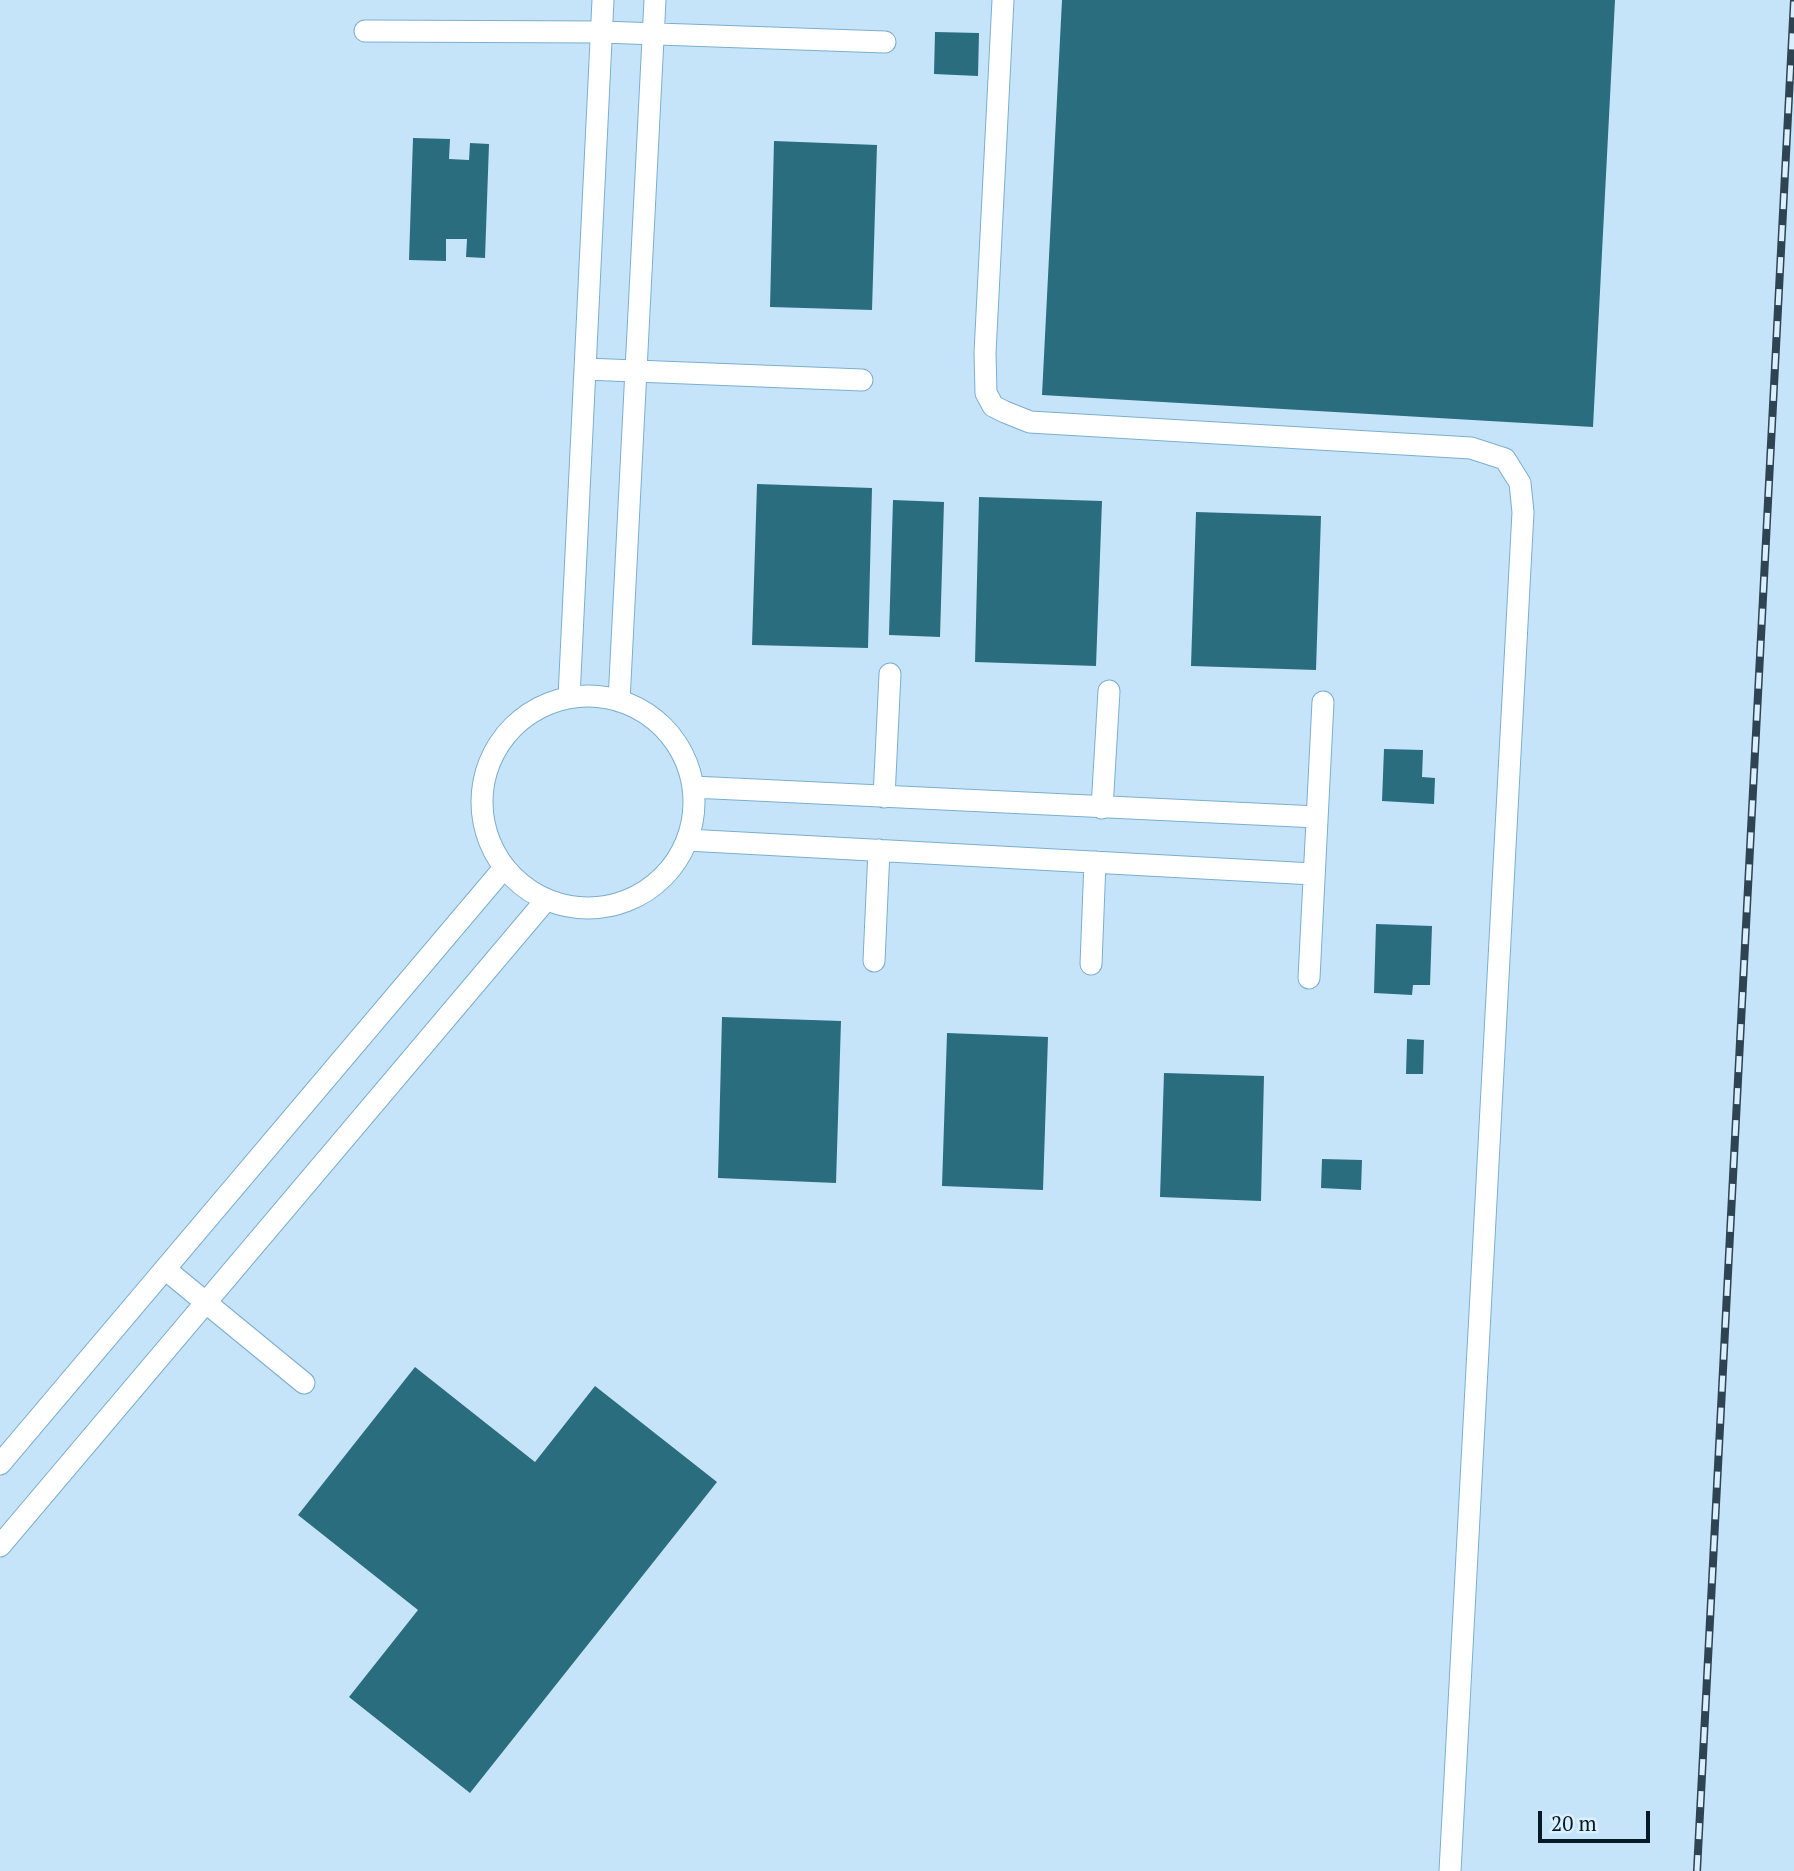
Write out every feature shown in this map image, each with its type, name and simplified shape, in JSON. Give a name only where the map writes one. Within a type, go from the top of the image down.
[{"type":"lane","points":[[569,697],[603,0]]},
{"type":"lane","points":[[619,701],[655,0]]},
{"type":"lane","points":[[1003,0],[985,353],[986,393],[993,406],[1030,422],[1471,448],[1505,458],[1520,483],[1524,512],[1450,1871]]},
{"type":"lane","points":[[365,31],[601,32],[885,42]]},
{"type":"lane","points":[[585,369],[862,380]]},
{"type":"lane","points":[[884,797],[890,674]]},
{"type":"lane","points":[[1102,808],[1109,691]]},
{"type":"lane","points":[[583,695],[619,701],[650,716],[668,732],[682,752],[691,773],[693,821],[674,865],[658,883],[639,896],[617,905],[593,909],[569,907],[546,900],[526,888],[504,868],[485,830],[481,807],[482,783],[489,760],[501,739],[517,721],[537,708],[559,699],[583,695]]},
{"type":"lane","points":[[1308,978],[1322,702]]},
{"type":"lane","points":[[693,787],[1317,817]]},
{"type":"lane","points":[[687,840],[1313,874]]},
{"type":"lane","points":[[874,961],[879,850]]},
{"type":"lane","points":[[1091,964],[1095,862]]},
{"type":"lane","points":[[0,1464],[504,868]]},
{"type":"lane","points":[[0,1546],[546,900]]},
{"type":"lane","points":[[165,1269],[304,1383]]},
{"type":"building","points":[[1062,0],[1615,0],[1593,427],[1042,395]]},
{"type":"building","points":[[935,32],[979,33],[978,76],[934,74]]},
{"type":"building","points":[[413,138],[450,139],[449,159],[469,160],[470,143],[489,144],[485,258],[466,257],[467,239],[446,239],[446,261],[409,260]]},
{"type":"building","points":[[774,141],[877,145],[872,310],[770,307]]},
{"type":"building","points":[[757,484],[872,488],[868,648],[752,645]]},
{"type":"building","points":[[979,497],[1102,501],[1096,666],[975,662]]},
{"type":"building","points":[[893,500],[944,502],[940,637],[889,635]]},
{"type":"building","points":[[1196,512],[1321,516],[1316,670],[1191,666]]},
{"type":"building","points":[[1384,749],[1423,750],[1422,777],[1435,778],[1434,804],[1382,801]]},
{"type":"building","points":[[1376,924],[1432,926],[1430,985],[1413,985],[1412,995],[1374,993]]},
{"type":"building","points":[[722,1017],[841,1021],[836,1183],[718,1178]]},
{"type":"building","points":[[947,1033],[1048,1037],[1043,1190],[942,1186]]},
{"type":"building","points":[[1407,1039],[1424,1040],[1423,1074],[1406,1074]]},
{"type":"building","points":[[1164,1073],[1264,1076],[1261,1201],[1160,1197]]},
{"type":"building","points":[[1322,1159],[1362,1160],[1361,1190],[1321,1188]]},
{"type":"building","points":[[415,1367],[535,1462],[595,1386],[717,1482],[470,1793],[349,1697],[418,1610],[298,1515]]},
{"type":"railway","points":[[1697,1871],[1794,0]]}]
